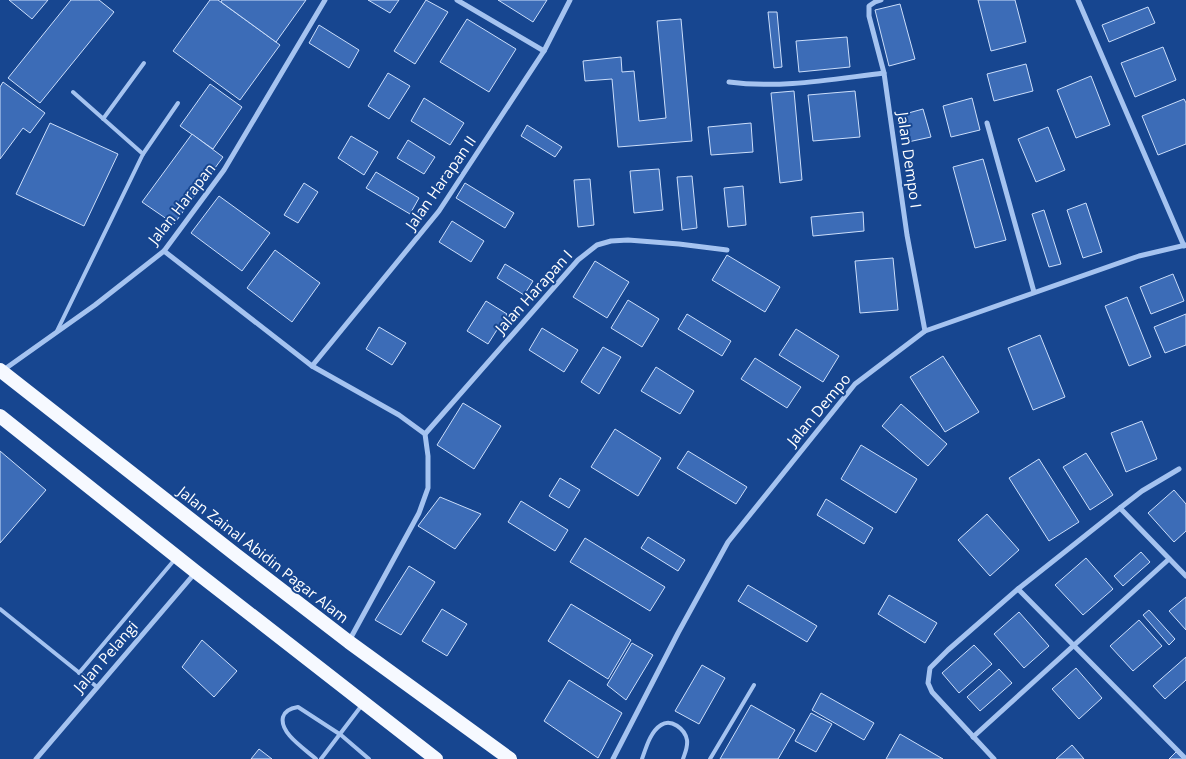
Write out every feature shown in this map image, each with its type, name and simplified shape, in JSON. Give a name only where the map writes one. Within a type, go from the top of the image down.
[{"type":"highway","name":"Jalan Zainal Abidin Pagar Alam","points":[[1,371],[349,642],[510,759]]},
{"type":"highway","points":[[0,416],[436,759]]},
{"type":"street","name":"Jalan Harapan","points":[[1,371],[54,335],[164,250],[224,170],[325,0]]},
{"type":"street","points":[[457,0],[544,51]]},
{"type":"street","name":"Jalan Harapan II","points":[[312,366],[439,211],[544,51],[570,0]]},
{"type":"street","name":"Jalan Dempo I","points":[[881,0],[869,6],[869,16],[884,74],[907,235],[925,331]]},
{"type":"street","points":[[1078,0],[1185,246]]},
{"type":"street","points":[[729,82],[788,84],[884,74]]},
{"type":"street","points":[[987,123],[1034,292]]},
{"type":"street","name":"Jalan Harapan I","points":[[425,434],[578,260],[597,245],[611,241],[628,240],[727,250]]},
{"type":"street","name":"Jalan Dempo","points":[[613,759],[678,633],[728,542],[856,384],[925,331],[1139,256],[1185,246]]},
{"type":"street","points":[[164,250],[312,366],[399,415],[425,434],[428,456],[428,488],[420,513],[349,642]]},
{"type":"street","points":[[994,759],[932,692],[928,682],[930,668],[1018,589],[1142,491],[1179,469]]},
{"type":"street","points":[[1120,508],[1186,576]]},
{"type":"street","points":[[973,737],[1169,559]]},
{"type":"street","name":"Jalan Pelangi","points":[[36,759],[196,572]]},
{"type":"street","points":[[1018,589],[1186,759]]},
{"type":"lane","points":[[103,119],[144,63]]},
{"type":"lane","points":[[73,92],[143,154]]},
{"type":"lane","points":[[54,335],[143,154],[178,103]]},
{"type":"lane","points":[[79,673],[177,556]]},
{"type":"lane","points":[[0,610],[97,687]]},
{"type":"lane","points":[[710,759],[754,685]]},
{"type":"lane","points":[[321,759],[364,703]]},
{"type":"lane","points":[[316,759],[284,731],[282,723],[284,713],[292,708],[298,707],[341,735],[369,759]]},
{"type":"lane","points":[[642,759],[654,732],[662,724],[669,722],[676,724],[685,734],[687,747],[683,759]]},
{"type":"building","points":[[9,0],[48,0],[32,19]]},
{"type":"building","points":[[71,0],[99,0],[114,12],[40,103],[8,78]]},
{"type":"building","points":[[210,0],[218,0],[280,45],[240,100],[173,51]]},
{"type":"building","points":[[222,0],[306,0],[276,42],[221,2]]},
{"type":"building","points":[[368,0],[399,0],[390,13]]},
{"type":"building","points":[[426,0],[448,12],[415,64],[394,51]]},
{"type":"building","points":[[498,0],[547,0],[533,22]]},
{"type":"building","points":[[978,0],[1015,0],[1026,42],[991,51]]},
{"type":"building","points":[[900,4],[915,59],[889,66],[875,10]]},
{"type":"building","points":[[1148,7],[1155,23],[1109,42],[1102,25]]},
{"type":"building","points":[[768,12],[777,12],[782,67],[774,68]]},
{"type":"building","points":[[467,19],[516,49],[489,92],[440,62]]},
{"type":"building","points":[[681,19],[692,141],[618,147],[612,79],[585,81],[583,61],[621,57],[622,72],[634,71],[639,121],[666,118],[657,21]]},
{"type":"building","points":[[319,25],[359,50],[349,68],[309,43]]},
{"type":"building","points":[[847,37],[850,67],[799,72],[796,41]]},
{"type":"building","points":[[1163,47],[1176,80],[1135,97],[1121,63]]},
{"type":"building","points":[[1026,64],[1033,91],[994,101],[987,74]]},
{"type":"building","points":[[388,73],[410,86],[389,119],[368,106]]},
{"type":"building","points":[[1091,76],[1110,125],[1076,138],[1057,90]]},
{"type":"building","points":[[3,82],[45,113],[30,133],[23,128],[0,159],[0,87]]},
{"type":"building","points":[[210,84],[242,107],[213,149],[180,126]]},
{"type":"building","points":[[794,91],[802,180],[780,183],[771,93]]},
{"type":"building","points":[[855,91],[860,137],[813,141],[808,95]]},
{"type":"building","points":[[424,98],[464,123],[450,145],[411,121]]},
{"type":"building","points":[[972,98],[980,130],[951,137],[943,106]]},
{"type":"building","points":[[1184,99],[1186,103],[1186,144],[1158,155],[1142,116]]},
{"type":"building","points":[[923,109],[931,137],[908,142],[901,115]]},
{"type":"building","points":[[50,123],[118,154],[84,226],[16,194]]},
{"type":"building","points":[[751,123],[753,152],[711,155],[708,127]]},
{"type":"building","points":[[527,125],[562,147],[555,157],[521,136]]},
{"type":"building","points":[[1048,127],[1065,170],[1036,182],[1018,139]]},
{"type":"building","points":[[192,134],[223,157],[174,224],[142,202]]},
{"type":"building","points":[[351,136],[378,152],[364,175],[338,158]]},
{"type":"building","points":[[408,140],[435,157],[424,174],[397,158]]},
{"type":"building","points":[[983,159],[1006,240],[975,248],[953,167]]},
{"type":"building","points":[[659,169],[663,210],[634,213],[630,171]]},
{"type":"building","points":[[376,172],[419,198],[410,214],[366,188]]},
{"type":"building","points":[[692,176],[697,228],[682,230],[677,177]]},
{"type":"building","points":[[590,179],[594,225],[578,227],[574,180]]},
{"type":"building","points":[[304,183],[318,192],[298,223],[284,215]]},
{"type":"building","points":[[465,183],[514,213],[505,228],[456,198]]},
{"type":"building","points":[[743,186],[746,225],[728,227],[724,188]]},
{"type":"building","points":[[219,196],[270,233],[242,271],[191,233]]},
{"type":"building","points":[[1086,203],[1102,252],[1083,258],[1067,210]]},
{"type":"building","points":[[1044,210],[1061,264],[1049,267],[1032,214]]},
{"type":"building","points":[[863,212],[864,231],[813,236],[811,217]]},
{"type":"building","points":[[452,221],[484,241],[471,262],[439,242]]},
{"type":"building","points":[[275,250],[320,283],[292,322],[247,288]]},
{"type":"building","points":[[727,255],[780,287],[765,312],[712,280]]},
{"type":"building","points":[[893,258],[898,310],[860,313],[855,261]]},
{"type":"building","points":[[595,261],[629,282],[607,318],[573,297]]},
{"type":"building","points":[[505,264],[533,281],[524,295],[497,278]]},
{"type":"building","points":[[1173,274],[1184,301],[1151,314],[1140,287]]},
{"type":"building","points":[[1127,297],[1151,357],[1129,366],[1105,306]]},
{"type":"building","points":[[628,300],[659,319],[642,347],[611,328]]},
{"type":"building","points":[[486,301],[507,314],[488,344],[467,331]]},
{"type":"building","points":[[687,314],[731,341],[722,356],[678,329]]},
{"type":"building","points":[[1186,314],[1186,345],[1165,353],[1154,327]]},
{"type":"building","points":[[379,327],[406,343],[392,365],[366,349]]},
{"type":"building","points":[[542,328],[578,350],[564,372],[529,350]]},
{"type":"building","points":[[796,329],[839,356],[823,382],[779,355]]},
{"type":"building","points":[[1040,335],[1065,397],[1033,410],[1008,348]]},
{"type":"building","points":[[603,347],[621,357],[599,394],[581,382]]},
{"type":"building","points":[[943,356],[979,412],[945,432],[910,377]]},
{"type":"building","points":[[755,358],[801,387],[787,408],[741,379]]},
{"type":"building","points":[[656,367],[694,391],[680,414],[641,391]]},
{"type":"building","points":[[463,403],[501,426],[474,469],[437,445]]},
{"type":"building","points":[[901,404],[947,444],[928,466],[882,426]]},
{"type":"building","points":[[1142,421],[1157,459],[1126,472],[1111,433]]},
{"type":"building","points":[[615,429],[661,458],[638,496],[591,467]]},
{"type":"building","points":[[861,445],[917,479],[896,513],[841,479]]},
{"type":"building","points":[[0,451],[46,490],[0,543]]},
{"type":"building","points":[[688,451],[747,487],[736,504],[677,468]]},
{"type":"building","points":[[1086,453],[1113,495],[1090,510],[1063,467]]},
{"type":"building","points":[[1039,459],[1079,522],[1049,541],[1009,478]]},
{"type":"building","points":[[560,478],[580,490],[569,508],[549,496]]},
{"type":"building","points":[[1174,490],[1186,504],[1186,531],[1174,542],[1148,513]]},
{"type":"building","points":[[440,497],[481,514],[455,549],[418,526]]},
{"type":"building","points":[[826,499],[873,528],[864,544],[817,515]]},
{"type":"building","points":[[521,501],[568,530],[555,551],[508,522]]},
{"type":"building","points":[[987,514],[1019,550],[990,576],[958,540]]},
{"type":"building","points":[[648,537],[685,560],[678,571],[641,548]]},
{"type":"building","points":[[585,538],[665,587],[650,611],[570,562]]},
{"type":"building","points":[[1141,552],[1150,562],[1123,586],[1114,576]]},
{"type":"building","points":[[1086,558],[1113,589],[1083,615],[1055,585]]},
{"type":"building","points":[[409,566],[435,582],[401,635],[375,620]]},
{"type":"building","points":[[748,585],[817,626],[807,642],[738,601]]},
{"type":"building","points":[[889,595],[937,623],[925,643],[878,614]]},
{"type":"building","points":[[1186,597],[1186,630],[1169,611]]},
{"type":"building","points":[[571,604],[631,640],[608,679],[548,641]]},
{"type":"building","points":[[442,609],[467,624],[447,656],[422,641]]},
{"type":"building","points":[[1149,610],[1175,639],[1169,645],[1143,615]]},
{"type":"building","points":[[1019,612],[1049,646],[1024,668],[994,634]]},
{"type":"building","points":[[1139,620],[1162,646],[1133,671],[1110,646]]},
{"type":"building","points":[[202,640],[237,671],[214,697],[182,667]]},
{"type":"building","points":[[632,643],[653,655],[626,700],[607,685]]},
{"type":"building","points":[[974,645],[992,664],[959,693],[942,673]]},
{"type":"building","points":[[1186,657],[1186,680],[1165,699],[1153,686]]},
{"type":"building","points":[[702,665],[725,678],[699,724],[675,711]]},
{"type":"building","points":[[1076,668],[1102,698],[1079,719],[1052,689]]},
{"type":"building","points":[[999,669],[1012,683],[980,711],[967,697]]},
{"type":"building","points":[[569,680],[622,713],[598,758],[544,721]]},
{"type":"building","points":[[821,693],[874,723],[864,740],[812,710]]},
{"type":"building","points":[[751,705],[795,730],[778,759],[720,759]]},
{"type":"building","points":[[811,713],[832,724],[816,752],[795,741]]},
{"type":"building","points":[[900,734],[943,759],[886,759]]},
{"type":"building","points":[[1072,745],[1084,759],[1056,759]]},
{"type":"building","points":[[259,749],[272,759],[251,759]]},
{"type":"building","points":[[1176,752],[1183,759],[1169,759]]}]
